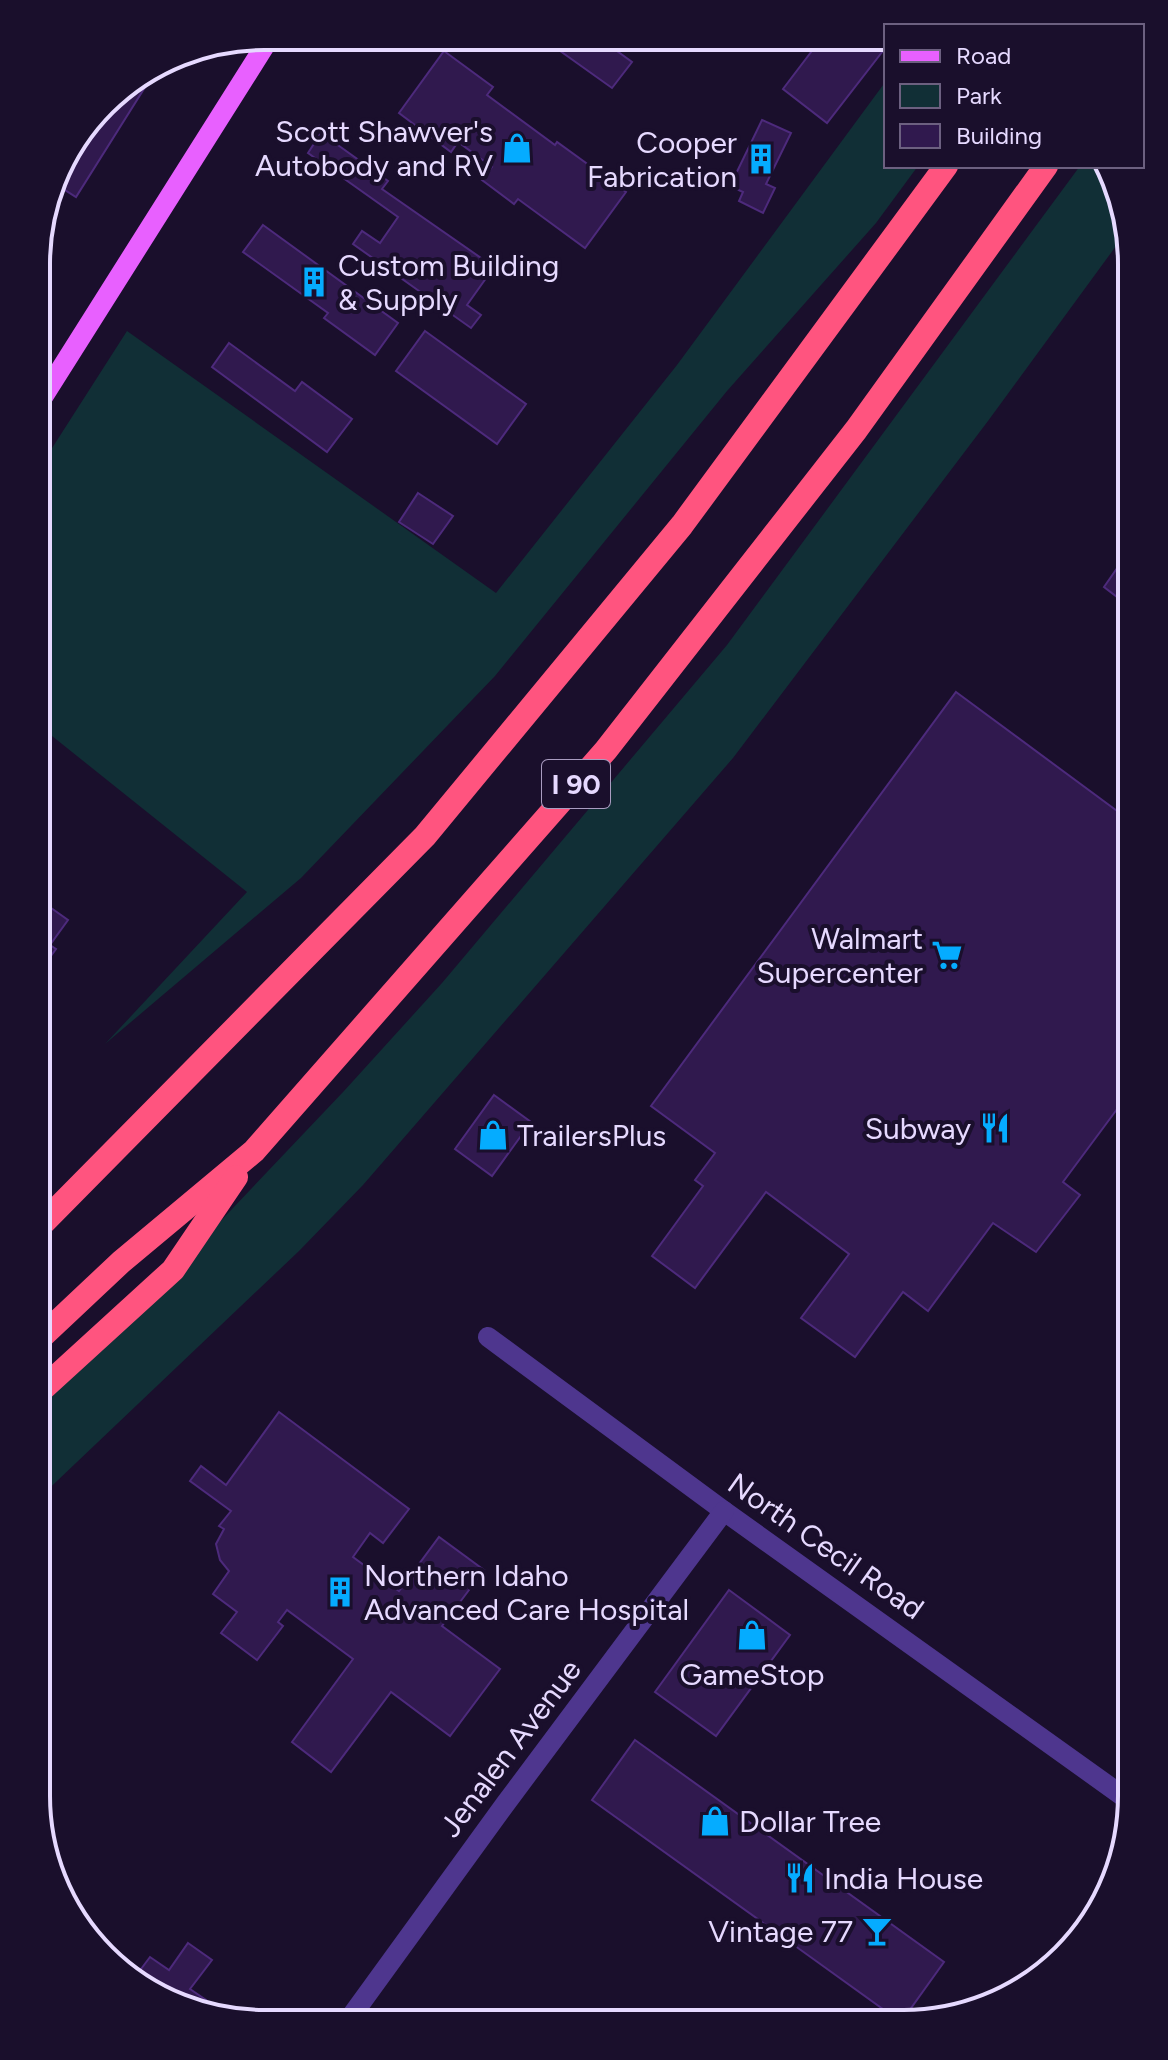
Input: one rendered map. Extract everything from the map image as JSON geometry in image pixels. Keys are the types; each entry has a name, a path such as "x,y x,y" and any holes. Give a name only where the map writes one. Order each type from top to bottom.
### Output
{"highway":[{"name":"I 90","path":"50,1216 425,836 682,525 945,168"},
{"name":"I 90","path":"50,1329 121,1262 254,1151 606,750 856,430 1045,168"},
{"path":"50,1382 173,1270 254,1151"}],"main road":[{"path":"50,386 262,50"}],"street":[{"name":"North Cecil Road","path":"488,1337 724,1511 1118,1793"},
{"name":"Jenalen Avenue","path":"356,2010 724,1511"}],"green space":[{"path":"884,84 884,168 917,168 876,223 727,391 495,676 301,878 105,1044 247,892 50,734 50,451 127,331 496,593 677,365"},
{"path":"1079,168 1095,168 1111,208 1117,245 733,758 363,1185 299,1251 50,1488 50,1396 122,1325 442,983 727,645"}],"building":[{"path":"559,50 616,50 632,62 612,88"},
{"path":"813,50 884,50 827,123 783,89"},
{"name":"Scott Shawver's Autobody and RV","path":"444,51 493,87 487,95 626,192 585,248 518,199 514,204 482,180 492,167 458,142 451,152 399,113"},
{"path":"146,85 76,197 63,189 86,145 123,103"},
{"name":"Cooper Fabrication","path":"762,120 791,133 766,184 775,188 763,213 739,201 743,192 730,186"},
{"path":"321,133 388,181 382,189 494,267 467,305 481,315 471,328 353,244 362,231 380,243 398,217 308,153"},
{"name":"Custom Building & Supply","path":"263,225 398,323 375,355 324,318 328,313 243,252"},
{"path":"425,331 526,404 497,444 396,371"},
{"path":"229,343 295,391 302,382 352,419 327,452 212,367"},
{"path":"418,493 453,516 433,544 399,522"},
{"path":"1118,567 1118,598 1104,587"},
{"name":"Walmart Supercenter","path":"956,692 1118,812 1118,1108 1063,1182 1080,1195 1036,1252 993,1223 928,1311 903,1292 855,1357 801,1318 849,1254 766,1192 695,1288 652,1256 703,1186 695,1180 715,1153 651,1106"},
{"path":"50,907 68,920 50,945"},
{"name":"TrailersPlus","path":"494,1095 531,1122 492,1176 455,1149"},
{"name":"Northern Idaho Advanced Care Hospital","path":"279,1412 409,1509 383,1543 370,1533 353,1557 399,1591 439,1537 484,1570 442,1626 500,1669 450,1736 391,1692 331,1772 292,1742 353,1659 287,1610 278,1622 283,1626 257,1660 221,1633 237,1612 213,1594 229,1571 220,1560 216,1544 224,1529 219,1526 231,1511 190,1481 201,1466 226,1485"},
{"path":"729,1590 790,1635 716,1736 655,1692"},
{"path":"635,1740 944,1962 910,2010 884,2010 592,1800"},
{"path":"188,1943 212,1960 190,1989 205,2002 169,1988 140,1970 150,1957 169,1970"}],"place":[{"name":"Scott Shawver's Autobody and RV","path":"517,148"},
{"name":"Cooper Fabrication","path":"761,159"},
{"name":"Custom Building & Supply","path":"314,282"},
{"name":"Walmart Supercenter","path":"947,955"},
{"name":"Subway","path":"995,1128"},
{"name":"TrailersPlus","path":"493,1135"},
{"name":"Northern Idaho Advanced Care Hospital","path":"340,1592"},
{"name":"GameStop","path":"752,1635"},
{"name":"Dollar Tree","path":"715,1821"},
{"name":"India House","path":"800,1878"},
{"name":"Vintage 77","path":"877,1931"}]}
